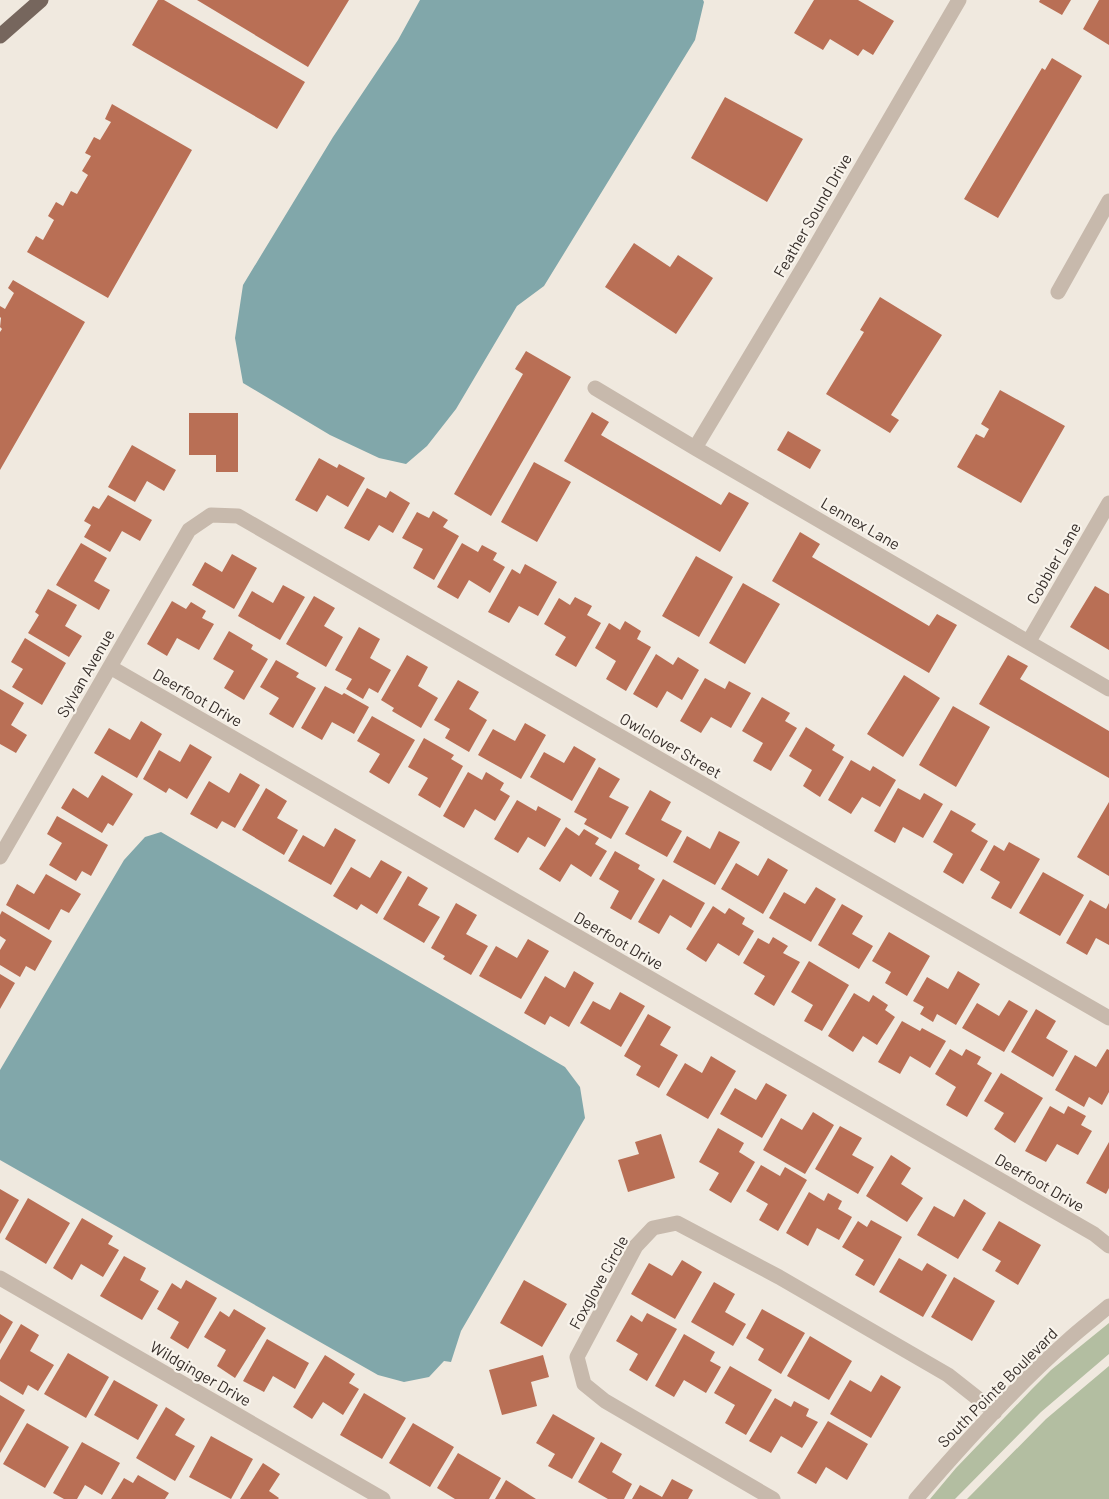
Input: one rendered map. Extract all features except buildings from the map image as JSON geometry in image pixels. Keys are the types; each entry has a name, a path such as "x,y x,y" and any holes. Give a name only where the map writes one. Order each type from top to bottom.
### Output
{"main road":[{"path":"0,36 41,0"}],"street":[{"name":"Feather Sound Drive","path":"695,448 958,0"},
{"path":"1058,292 1109,201"},
{"name":"Lennex Lane","path":"595,388 1109,689"},
{"name":"Cobbler Lane","path":"1029,641 1109,503"},
{"name":"Sylvan Avenue","path":"0,856 189,530 210,515"},
{"name":"Owlclover Street","path":"210,515 238,516 1109,1018"},
{"name":"Deerfoot Drive","path":"110,666 1094,1234 1109,1246"},
{"name":"Foxglove Circle","path":"773,1499 604,1401 584,1384 577,1357 636,1246 653,1228 677,1223 778,1277 948,1375 995,1412"},
{"name":"Wildginger Drive","path":"0,1278 383,1499"},
{"name":"South Pointe Boulevard","path":"916,1499 1024,1381 1109,1306"}],"green space":[{"path":"1109,1323 1109,1354 1041,1412 955,1499 930,1499 956,1468 1051,1370"},
{"path":"1109,1366 1109,1499 967,1499 1046,1419"}],"water":[{"path":"420,0 703,0 704,2 695,40 544,286 517,306 456,409 427,446 406,464 379,458 330,435 243,383 235,338 243,285 333,137 398,40"},
{"path":"161,832 565,1067 580,1087 585,1118 461,1331 451,1362 444,1361 429,1377 404,1382 378,1375 0,1160 0,1070 124,860 145,837"}]}
